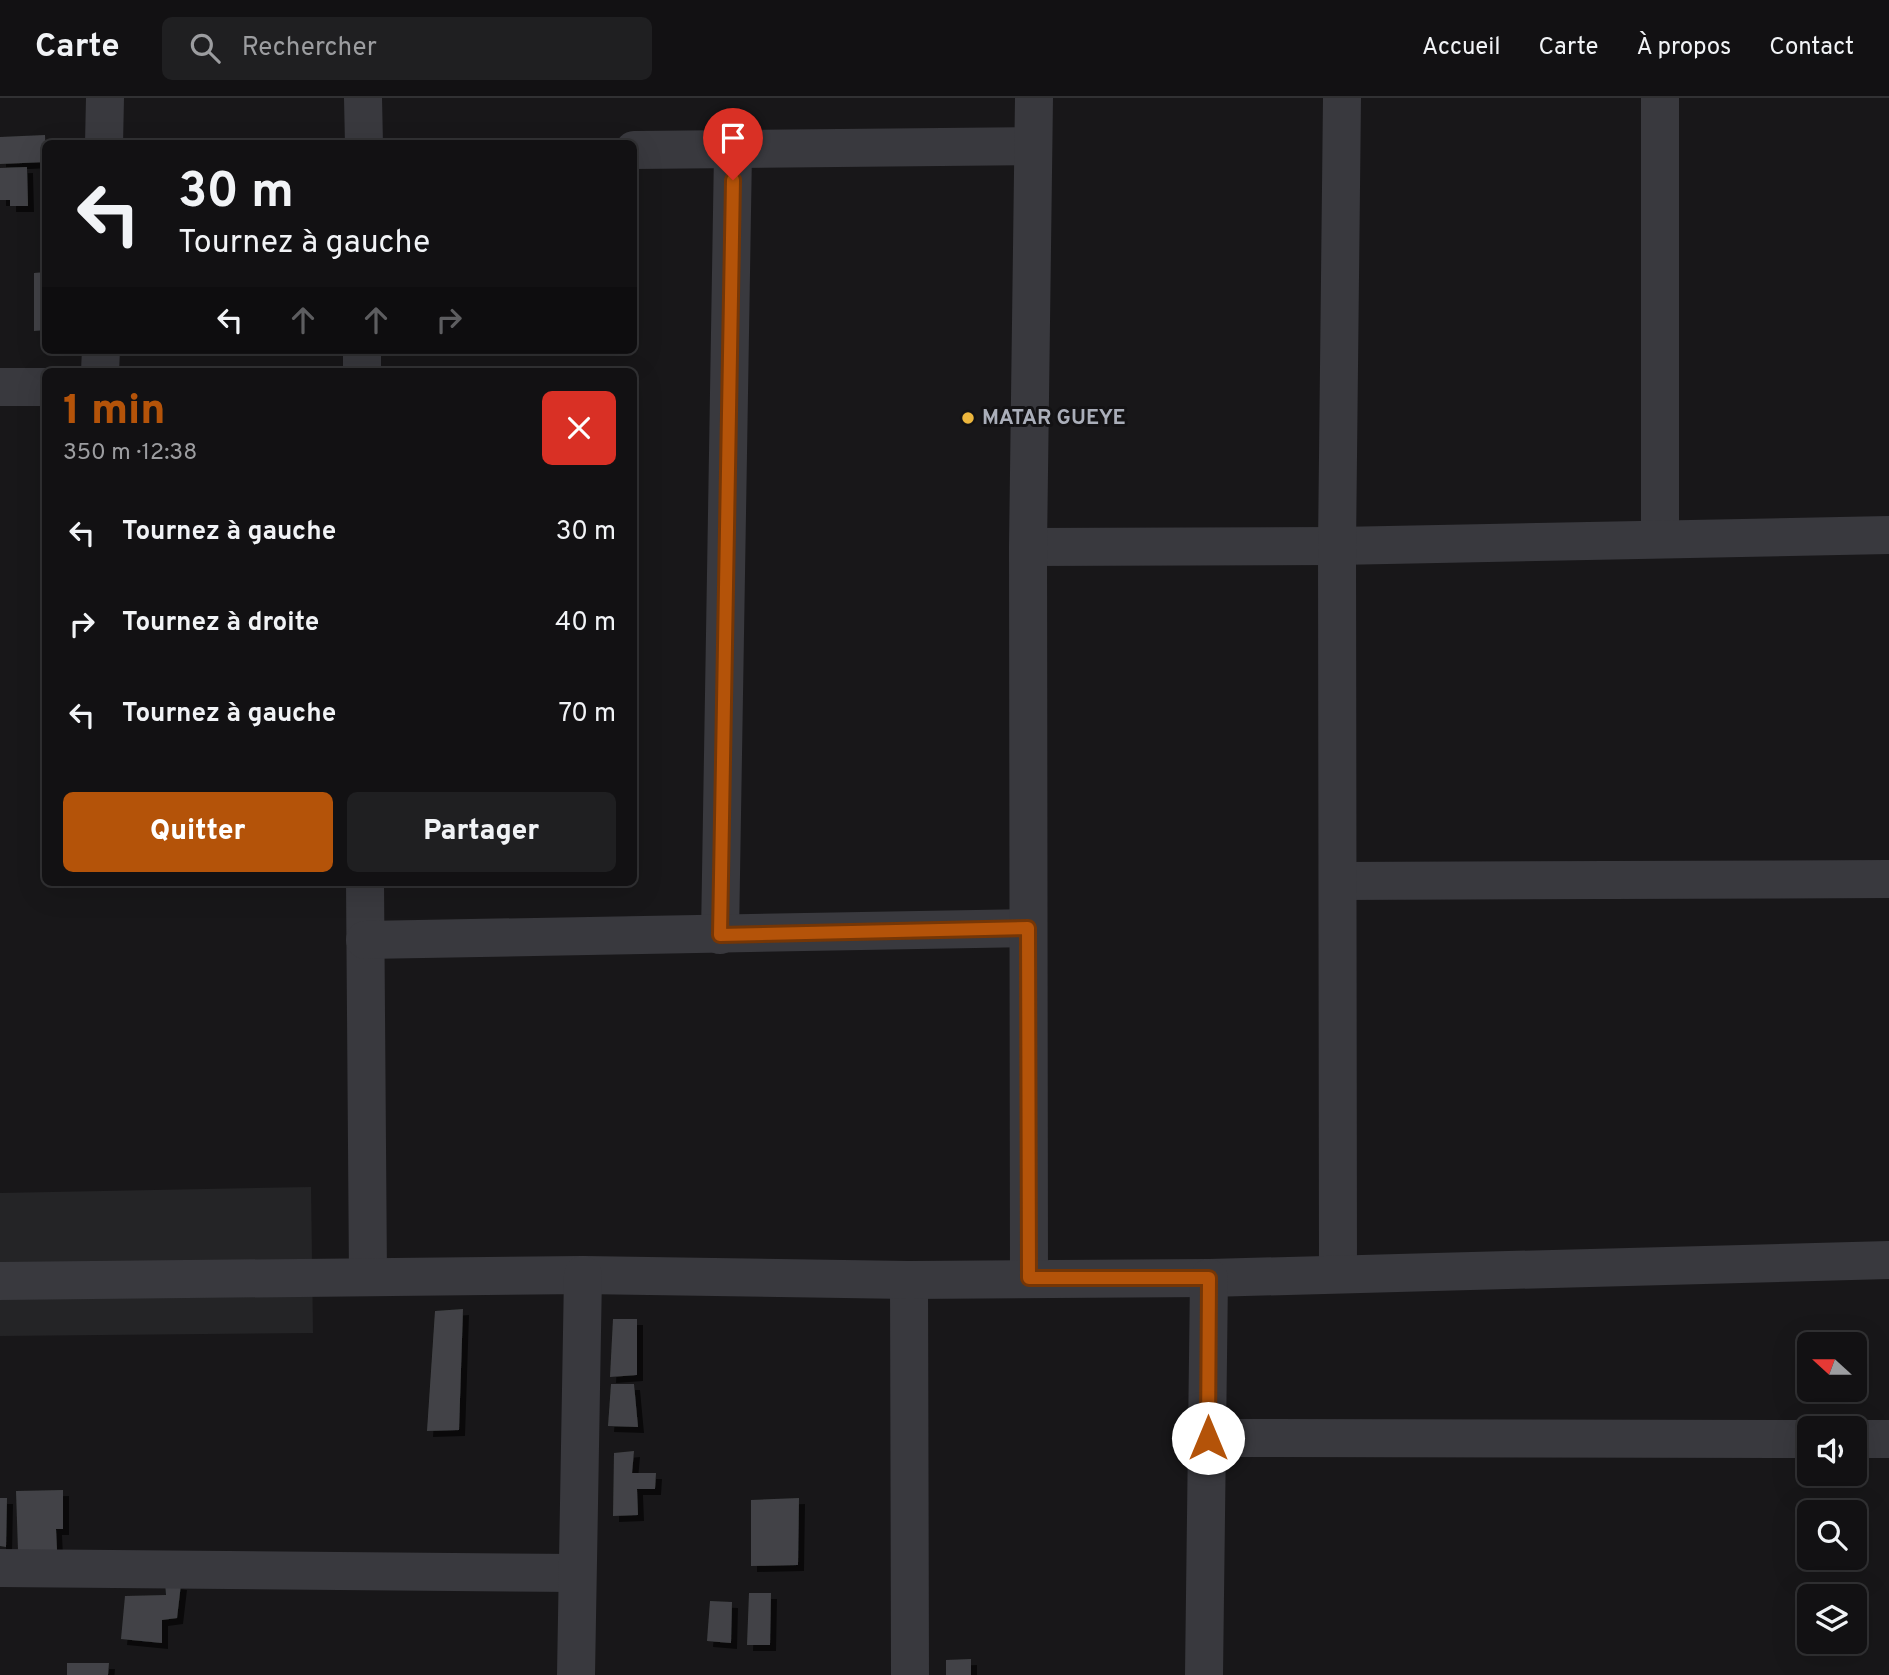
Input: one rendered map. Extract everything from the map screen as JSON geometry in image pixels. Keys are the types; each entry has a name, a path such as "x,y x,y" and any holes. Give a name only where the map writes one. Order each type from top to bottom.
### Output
{"street":[{"path":"104,140 105,98"},
{"path":"363,98 365,140"},
{"path":"1029,1278 1028,547 1034,98"},
{"path":"1338,1273 1337,545 1342,98"},
{"path":"1660,98 1660,537"},
{"path":"637,150 733,152 1033,146"},
{"path":"720,935 733,152"},
{"path":"0,387 42,387"},
{"path":"1028,547 1337,545 1660,537 1889,535"},
{"path":"1338,881 1889,879"},
{"path":"365,886 368,1277"},
{"path":"365,940 1028,928"},
{"path":"0,1281 583,1275 908,1280 1209,1278 1889,1260"},
{"path":"576,1675 583,1275"},
{"path":"1204,1675 1209,1278"},
{"path":"908,1280 910,1675"},
{"path":"1208,1438 1797,1439"},
{"path":"1867,1439 1889,1439"},
{"path":"0,1568 576,1573"}],"shaded area":[{"path":"311,1187 313,1333 0,1336 0,1193"}],"building":[{"path":"45,135 45,140 42,140 42,162 0,164 0,137"},
{"path":"27,167 28,206 10,206 10,200 0,200 0,168"},
{"path":"42,272 42,330 34,331 34,273"},
{"path":"463,1309 459,1430 427,1431 435,1311"},
{"path":"613,1319 637,1319 637,1375 610,1377"},
{"path":"611,1384 634,1384 638,1427 608,1426"},
{"path":"634,1451 632,1473 656,1473 655,1489 637,1489 638,1515 613,1516 614,1453"},
{"path":"63,1490 63,1529 56,1529 57,1550 18,1550 16,1491"},
{"path":"0,1498 7,1498 6,1547 0,1546"},
{"path":"799,1498 798,1565 751,1566 751,1500"},
{"path":"165,1582 181,1584 177,1618 162,1620 162,1643 121,1639 125,1596 166,1595"},
{"path":"749,1593 771,1593 770,1645 747,1645"},
{"path":"710,1601 732,1602 731,1643 707,1641"},
{"path":"971,1659 971,1675 946,1675 946,1660"},
{"path":"67,1663 109,1663 108,1675 67,1675"}],"place":[{"name":"MATAR GUEYE","path":"968,418"}],"route":[{"path":"733,180 720,935 1028,928 1029,1278 1209,1278 1208,1438"}]}
